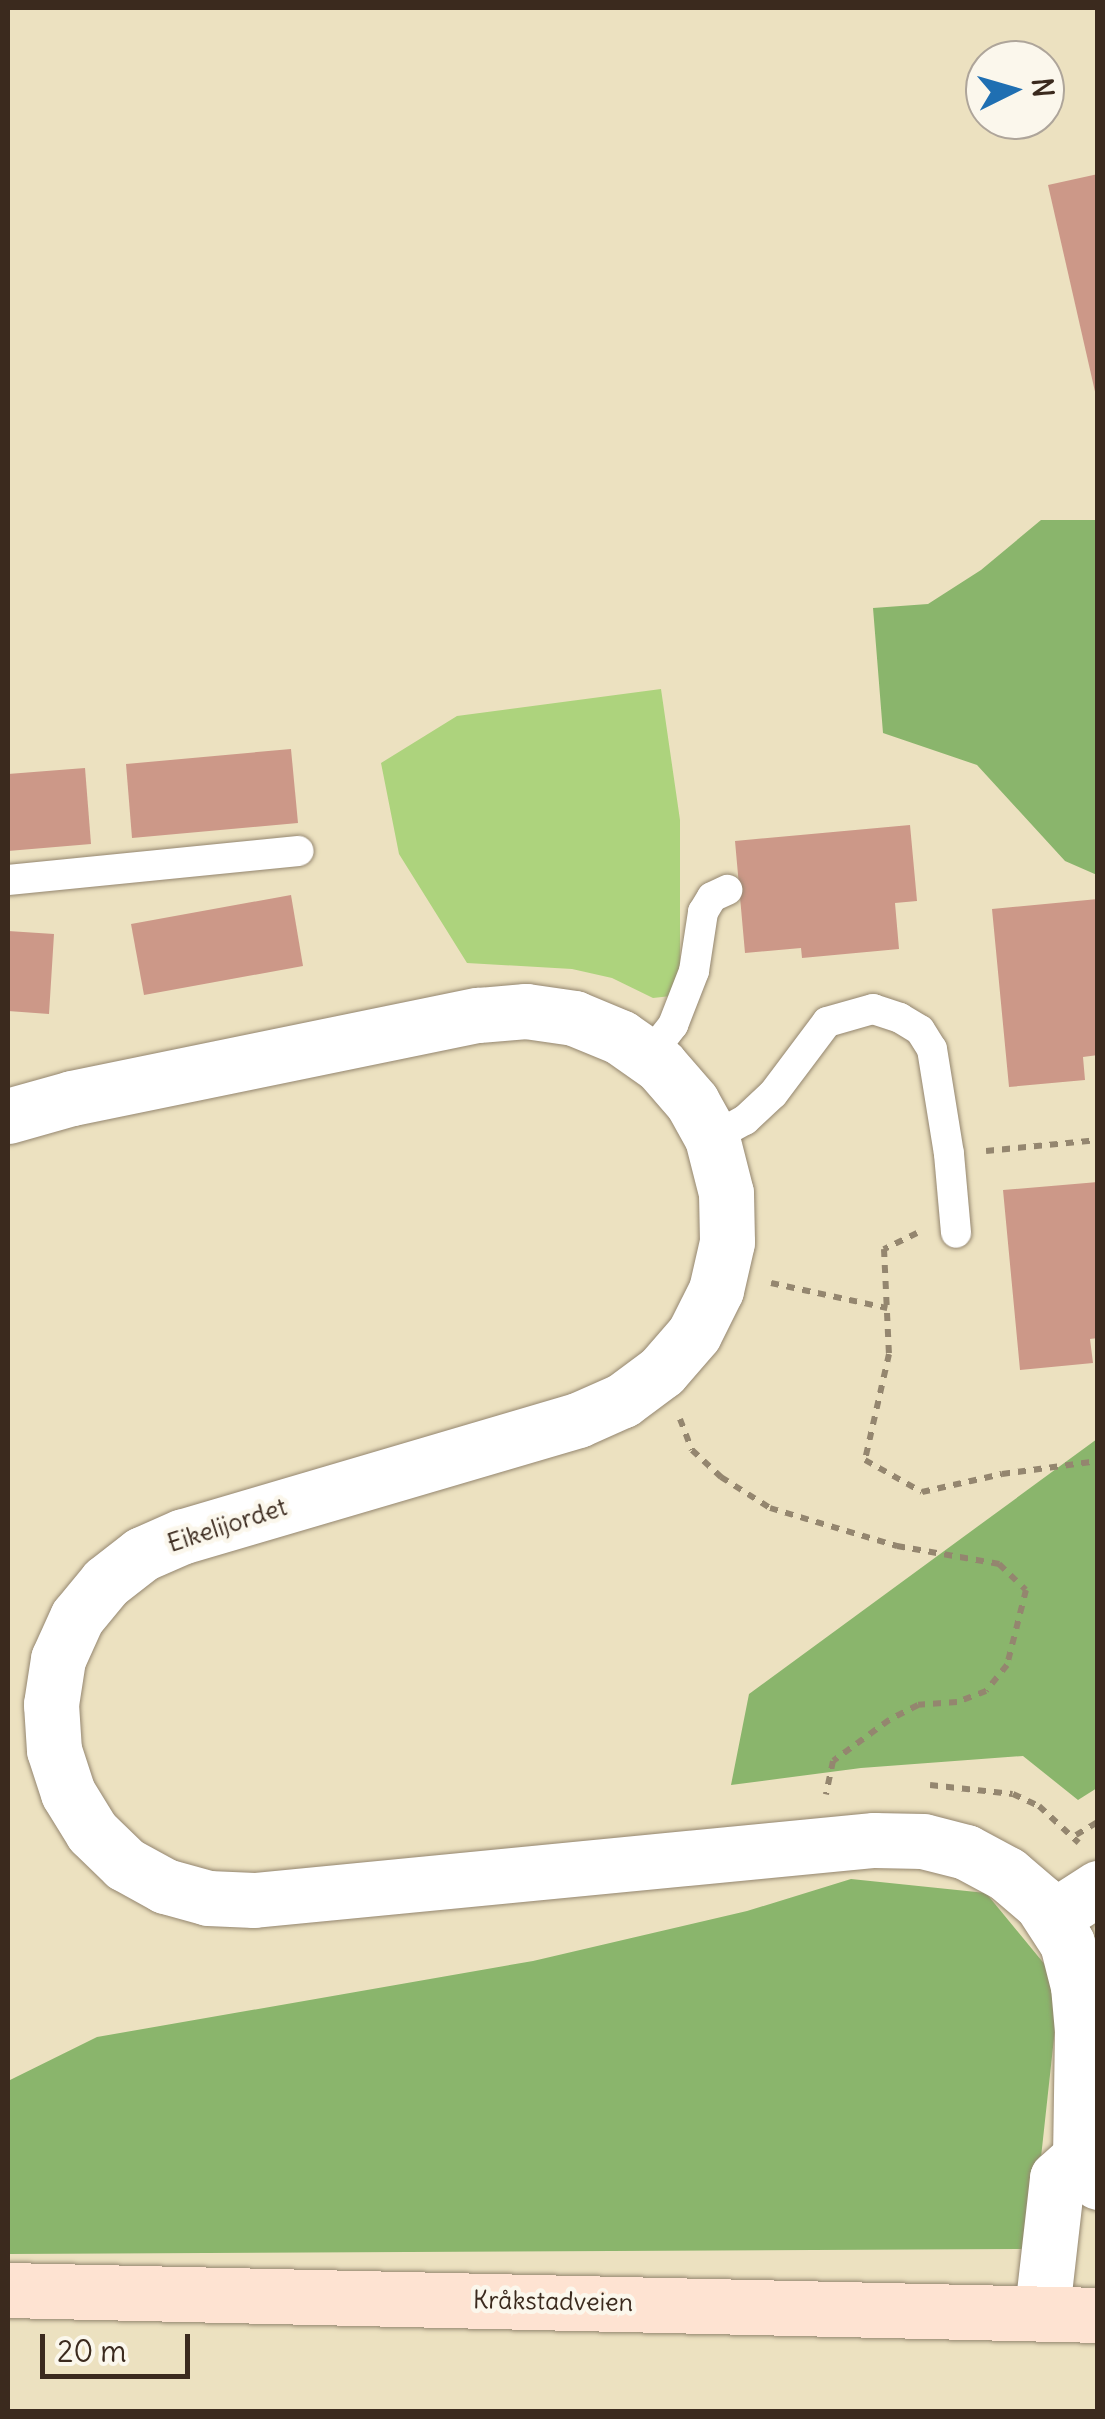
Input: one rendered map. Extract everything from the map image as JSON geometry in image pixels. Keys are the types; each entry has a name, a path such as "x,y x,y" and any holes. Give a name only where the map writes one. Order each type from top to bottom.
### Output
{"main road":[{"name":"Kråkstadveien","path":"8,2290 1098,2314"}],"street":[{"name":"Eikelijordet","path":"8,1116 72,1098 478,1015 526,1011 574,1018 620,1037 648,1056 692,1102 712,1138 726,1193 726,1242 716,1290 694,1334 662,1372 623,1400 578,1420 183,1536 142,1554 106,1582 77,1618 58,1660 51,1704 54,1750 68,1793 92,1832 124,1864 165,1886 208,1898 254,1900 874,1840 923,1840 966,1852 1075,1903 1067,1943 1078,1986 1092,2165 1056,2178 1042,2310"}],"lane":[{"path":"8,880 299,850"},
{"path":"648,1056 672,1025 694,971 702,912 712,897 726,890"},
{"path":"712,1138 745,1120 773,1094 827,1022 874,1009 920,1030 932,1050 950,1154 955,1224"}],"path":[{"path":"950,1154 1098,1140"},
{"path":"955,1224 884,1249 890,1354 866,1460 922,1492 1002,1474 1098,1461"},
{"path":"760,1280 887,1308"},
{"path":"677,1413 692,1450 721,1477 770,1508 811,1524 897,1546 999,1564 1026,1590 1008,1665 986,1691 958,1702 918,1705 889,1720 833,1761 829,1775"},
{"path":"1076,1835 1098,1822"}],"green space":[{"path":"1041,520 1097,520 1097,875 1065,861 977,765 883,733 873,608 928,604 981,570"},
{"path":"661,689 680,820 680,995 653,998 612,978 572,969 467,963 399,854 381,763 457,716"},
{"path":"1097,1439 1097,1788 1078,1800 1023,1756 861,1768 731,1785 749,1694"},
{"path":"851,1879 986,1893 1060,1983 1031,2249 8,2254 8,2081 97,2037 533,1961 747,1911"}],"building":[{"path":"1098,174 1098,396 1096,396 1048,185"},
{"path":"291,749 298,823 132,838 126,764"},
{"path":"85,768 91,844 8,851 8,774"},
{"path":"910,825 917,901 895,903 899,949 802,958 801,948 745,953 735,841"},
{"path":"291,895 303,966 144,995 131,924"},
{"path":"1098,899 1098,1055 1083,1057 1085,1080 1009,1087 992,909"},
{"path":"8,931 54,934 49,1014 8,1011"},
{"path":"1098,1182 1098,1338 1090,1339 1093,1363 1020,1370 1003,1190"}]}
